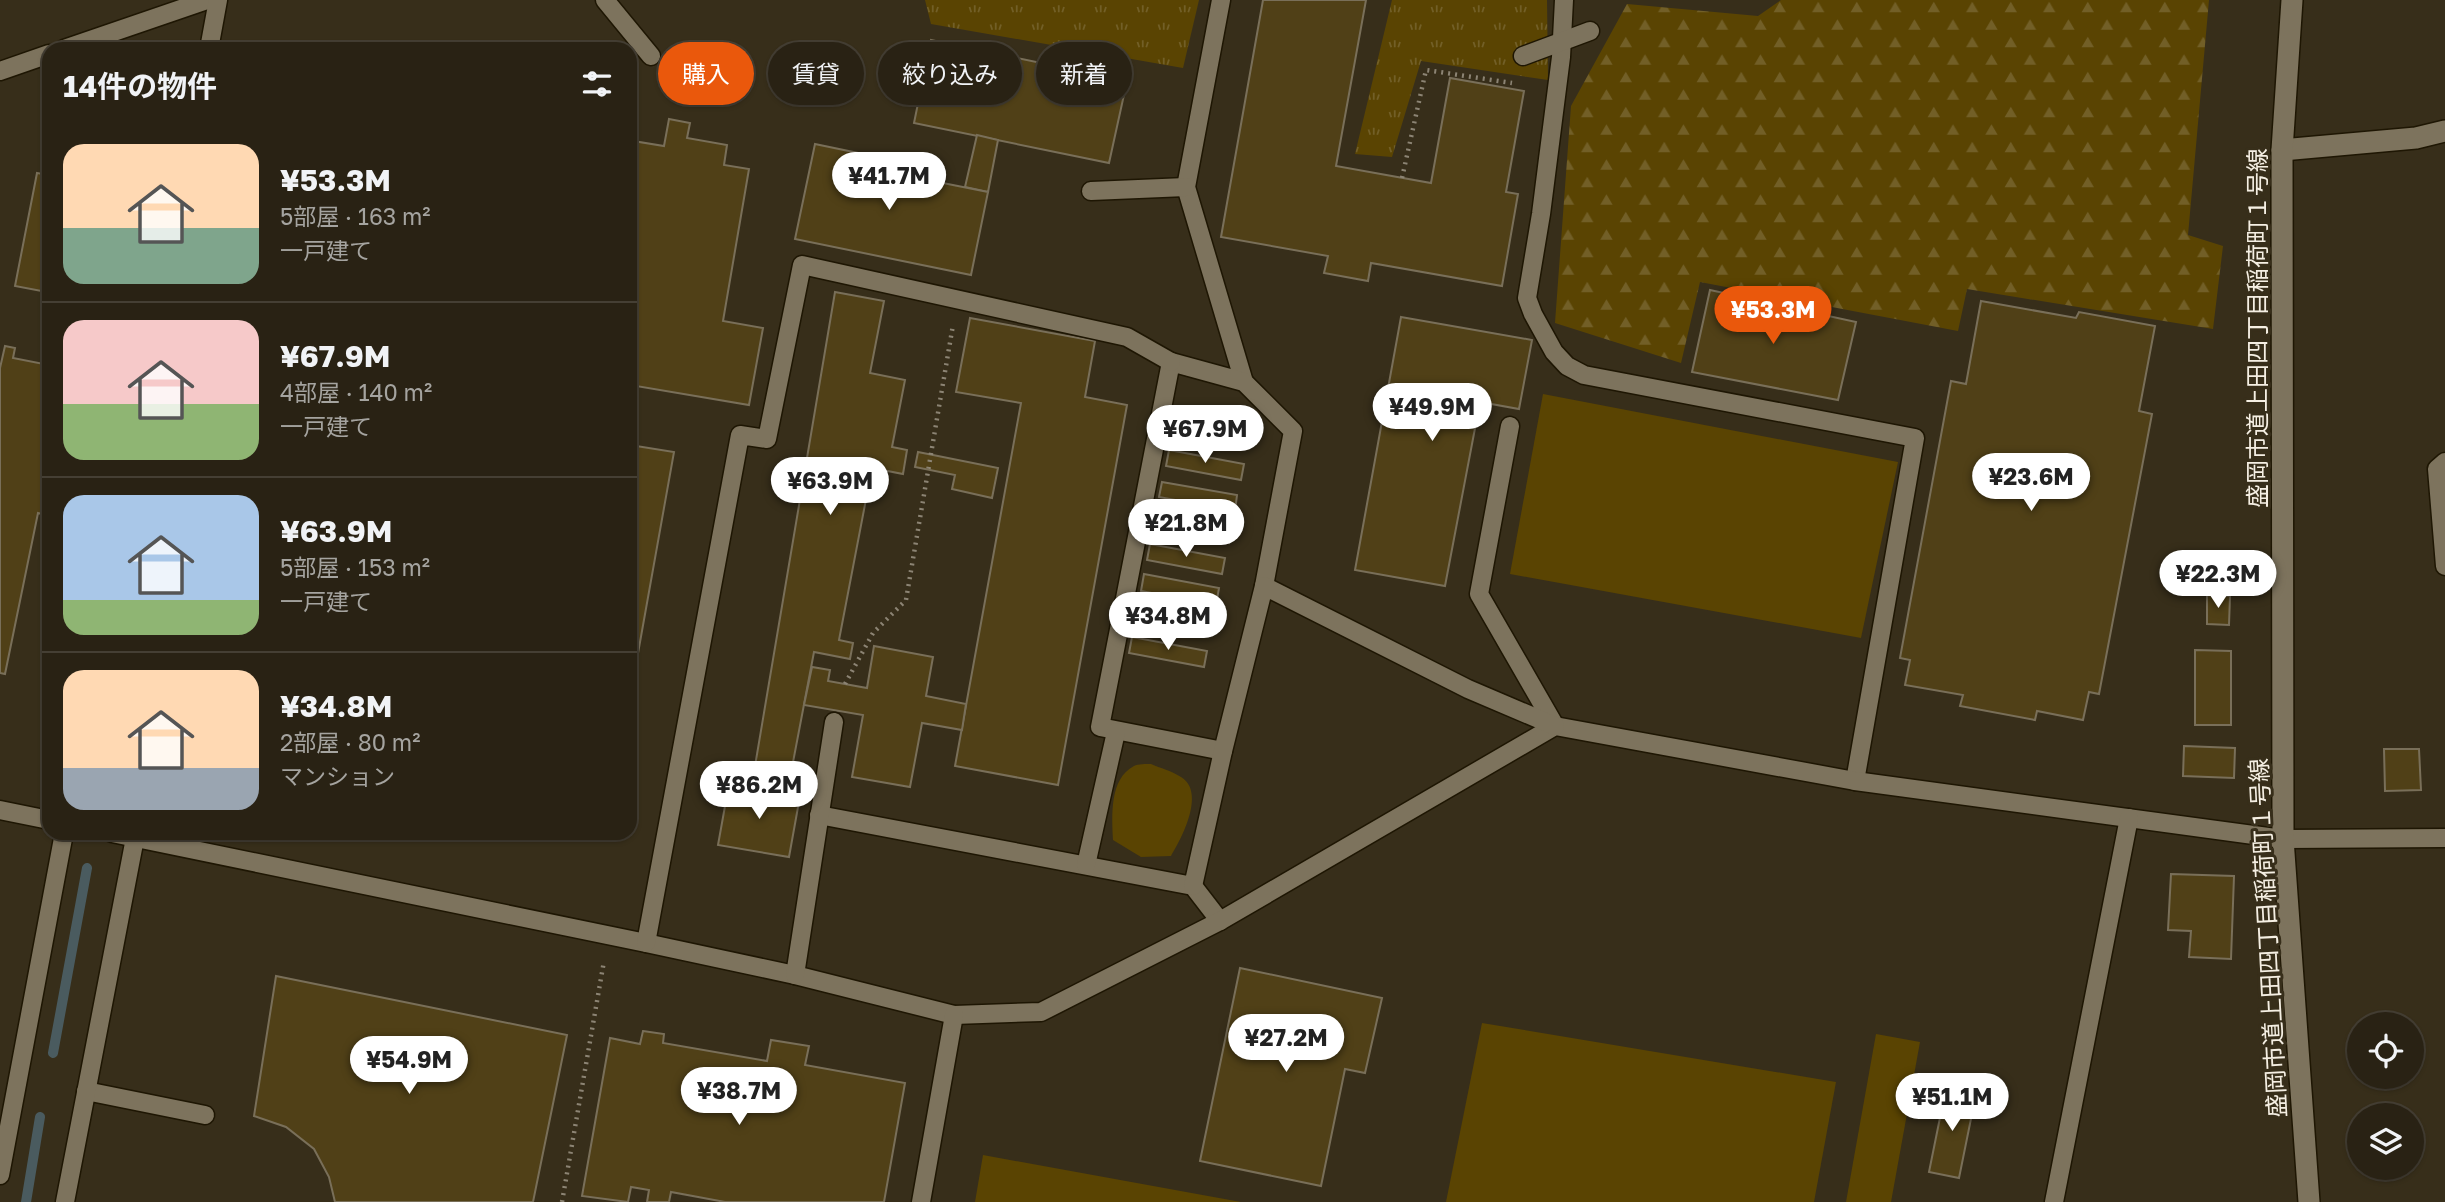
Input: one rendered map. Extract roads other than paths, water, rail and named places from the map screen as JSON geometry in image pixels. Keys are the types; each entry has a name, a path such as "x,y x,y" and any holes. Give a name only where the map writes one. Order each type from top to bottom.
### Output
{"street":[{"name":"盛岡市道上田四丁目稲荷町１号線","path":"2291,0 2281,150 2283,839 2309,1202"},
{"path":"2281,150 2416,138 2445,131"}],"lane":[{"path":"84,42 207,0"},
{"path":"210,42 218,0"},
{"path":"605,0 651,56"},
{"path":"1193,886 1264,586 1293,431 1244,382 1186,187 1221,0"},
{"path":"1564,0 1557,89 1527,298 1542,333 1554,352 1567,366 1584,374 1915,439 1855,781"},
{"path":"1522,56 1590,31"},
{"path":"0,71 42,56"},
{"path":"1091,191 1186,187"},
{"path":"646,943 740,435 767,439 802,265 1127,337 1171,362 1244,382"},
{"path":"1171,362 1100,727 1223,751"},
{"path":"1510,426 1479,594 1555,726"},
{"path":"2445,462 2437,469 2445,565"},
{"path":"1264,586 1468,690 1555,726 1855,781 2283,839 2445,838"},
{"path":"795,975 834,722"},
{"path":"145,840 795,975 954,1015 1041,1012 1220,921 1555,726"},
{"path":"1086,865 1116,732"},
{"path":"0,810 42,819"},
{"path":"818,815 1193,886 1220,921"},
{"path":"2054,1202 2129,818"},
{"path":"0,1175 63,840"},
{"path":"65,1202 135,840"},
{"path":"921,1202 954,1015"},
{"path":"86,1091 205,1115"}],"waterway":[{"path":"53,1053 87,868"},
{"path":"26,1202 40,1117"}]}
